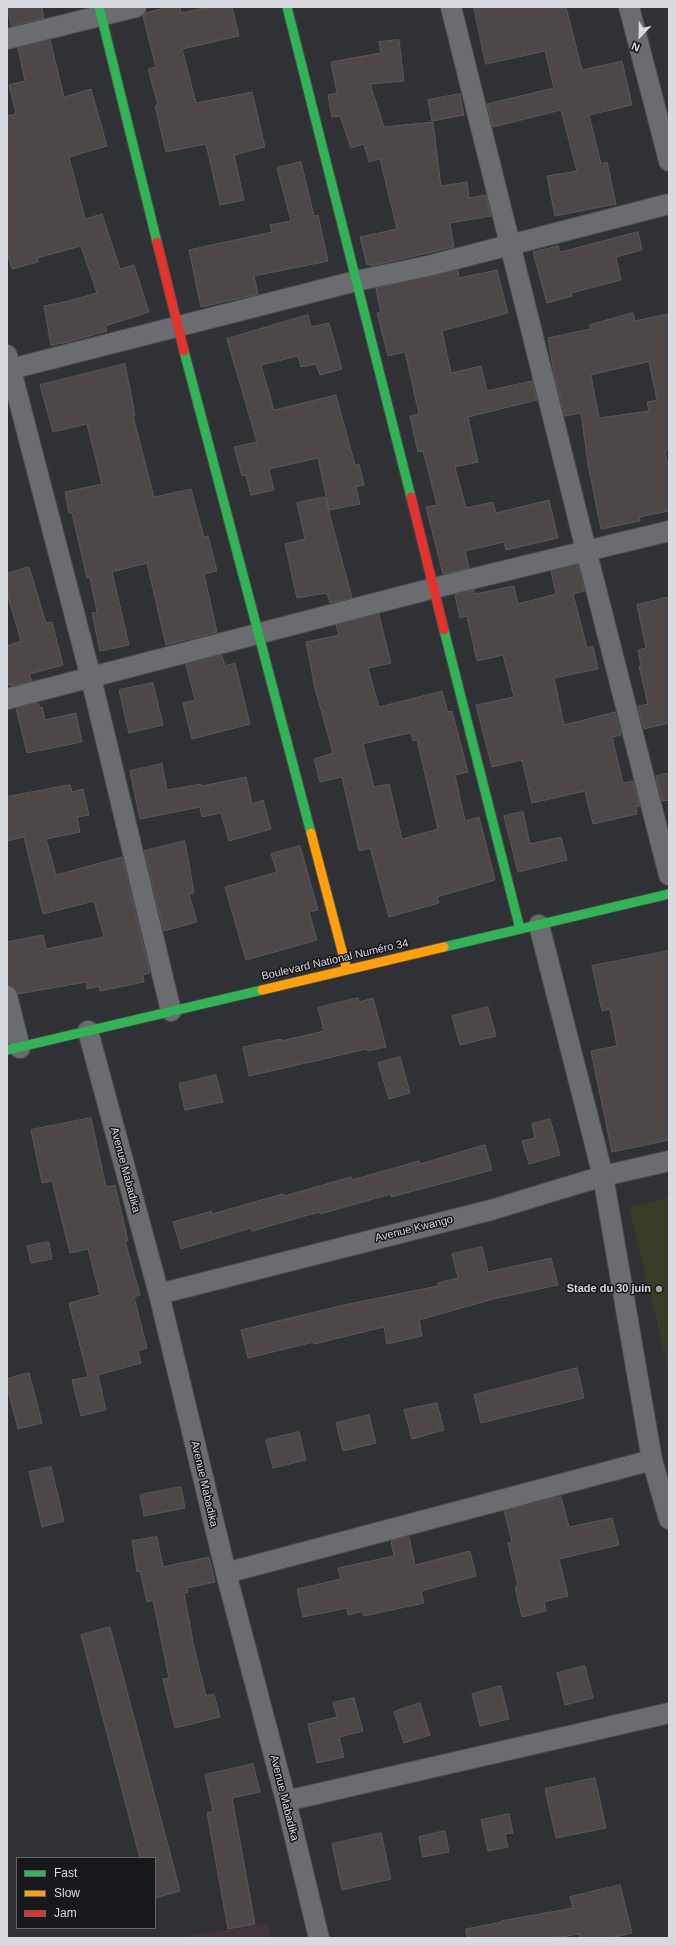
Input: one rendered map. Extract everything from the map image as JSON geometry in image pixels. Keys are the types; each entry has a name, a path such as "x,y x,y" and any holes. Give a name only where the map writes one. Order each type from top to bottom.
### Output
{"street":[{"path":"7,39 100,11 136,7"},
{"path":"287,7 434,588 530,927 604,1176 652,1460 669,1519"},
{"path":"451,7 509,245 669,875"},
{"path":"629,7 669,161"},
{"path":"100,11 178,327 347,970"},
{"path":"171,1011 91,678 8,365 178,327 356,281 428,266 669,204"},
{"path":"7,699 259,635 434,588 669,531"},
{"name":"Boulevard National Numéro 34","path":"13,1049 669,894"},
{"path":"7,996 13,1049"},
{"name":"Avenue Mabadika","path":"88,1031 158,1294 226,1573 286,1801 319,1938"},
{"name":"Avenue Kwango","path":"158,1294 491,1210 604,1176 669,1161"},
{"path":"226,1573 652,1460"},
{"path":"286,1801 669,1713"}],"shaded area":[{"path":"267,1923 270,1938 176,1938"}],"green space":[{"name":"Stade du 30 juin","path":"669,1198 669,1372 629,1207"}],"building":[{"path":"7,7 42,7 44,18 12,26"},
{"path":"169,7 180,7 181,13 210,7 232,7 239,36 182,49 196,103 252,92 265,147 234,155 244,200 220,205 206,144 166,152 155,106 158,105 148,69 156,67 143,16 146,13"},
{"path":"474,7 566,7 582,70 622,61 632,105 589,115 601,164 607,162 616,204 555,216 547,176 577,171 561,110 493,127 487,104 554,88 545,51 486,64"},
{"path":"50,40 64,97 91,89 107,146 69,157 85,219 102,214 120,269 134,265 149,312 105,326 107,331 68,342 51,345 44,306 97,293 81,246 37,258 38,262 12,269 7,252 7,116 16,114 9,85 25,81 18,48"},
{"path":"399,40 404,81 370,84 384,127 433,122 441,186 467,182 469,198 486,195 491,216 450,223 454,247 371,266 370,264 367,265 360,237 397,229 380,159 369,162 364,144 351,148 340,116 332,117 328,95 337,93 331,62 381,53 379,42"},
{"path":"460,94 464,115 432,121 428,100"},
{"path":"301,162 314,216 318,215 328,261 254,276 258,294 201,307 189,250 272,232 270,225 291,221 277,168"},
{"path":"638,232 642,250 616,257 621,280 571,293 572,296 547,303 533,252 558,246 560,252"},
{"path":"458,270 459,278 497,270 508,313 442,331 451,373 481,366 487,391 532,381 537,400 468,417 478,462 455,467 466,508 493,502 496,513 549,500 558,538 506,550 504,542 465,551 469,568 443,574 426,507 437,505 423,451 418,452 410,416 419,414 405,352 388,356 377,313 381,313 376,289"},
{"path":"633,313 635,321 667,314 669,324 669,450 665,451 669,471 669,511 639,517 640,521 601,529 588,464 581,413 565,416 554,375 548,338 591,329 590,325","holes":["649,362 657,400 647,402 649,411 599,418 591,375"]},
{"path":"308,315 311,327 329,323 342,369 320,375 316,364 301,367 298,356 261,365 274,410 336,395 355,465 359,464 364,485 356,487 360,504 329,510 318,458 269,469 274,490 251,495 246,475 242,476 234,447 257,442 227,339"},
{"path":"125,364 135,415 133,416 154,497 191,489 204,537 208,536 217,571 204,574 217,632 166,645 147,563 112,572 129,645 100,651 92,613 97,612 90,577 87,578 72,513 69,513 65,492 102,484 87,424 53,432 40,385"},
{"path":"325,497 352,598 330,603 327,593 297,598 285,544 305,539 297,503"},
{"path":"578,565 585,591 573,594 587,648 593,646 598,669 554,678 564,725 615,712 621,735 612,737 623,783 633,781 640,806 636,807 637,814 593,824 585,791 532,803 522,760 492,767 476,705 514,697 503,655 477,661 467,616 460,618 455,595 474,590 475,594 514,586 518,604 556,594 551,571"},
{"path":"29,567 46,623 52,622 63,665 29,674 32,681 11,686 11,684 7,685 7,646 21,641 7,593 7,574"},
{"path":"669,597 669,723 644,729 638,706 648,704 639,666 641,666 638,650 646,648 637,605"},
{"path":"379,615 391,663 368,668 379,707 442,691 448,712 452,711 468,772 455,775 465,821 479,817 495,880 437,897 439,903 389,917 370,848 359,851 342,777 320,782 314,759 333,753 315,688 306,642 339,635 336,625","holes":["411,733 413,741 417,740 438,829 402,839 389,784 374,787 363,744"]},
{"path":"222,655 225,666 235,663 250,724 192,739 183,703 195,700 186,664"},
{"path":"153,683 163,725 129,733 119,690"},
{"path":"38,703 40,708 42,707 45,720 76,713 82,742 27,753 16,708"},
{"path":"162,764 167,790 201,784 202,786 246,777 252,804 263,800 271,829 229,841 221,813 202,817 200,807 140,819 130,771"},
{"path":"669,773 669,800 662,801 656,776"},
{"path":"70,785 72,792 83,789 89,815 77,817 80,832 46,839 56,875 122,857 150,973 143,975 144,982 100,991 99,986 87,989 86,982 18,994 15,988 7,985 7,942 43,935 46,949 104,937 94,901 43,914 24,837 7,841 7,797"},
{"path":"523,812 530,844 561,837 567,860 518,872 504,816"},
{"path":"185,841 194,893 189,894 197,922 164,931 144,851"},
{"path":"300,846 318,910 309,912 317,940 246,960 225,887 277,872 271,854"},
{"path":"669,951 669,1140 612,1152 591,1051 617,1046 610,1009 602,1011 592,966"},
{"path":"358,998 359,1002 373,998 386,1047 368,1051 367,1049 249,1076 243,1047 281,1039 281,1041 324,1031 318,1008"},
{"path":"488,1007 496,1036 460,1045 452,1016"},
{"path":"400,1057 410,1093 389,1099 378,1063"},
{"path":"216,1075 223,1102 185,1110 179,1084"},
{"path":"91,1118 106,1187 115,1185 128,1241 125,1241 140,1295 134,1297 147,1348 138,1351 141,1363 98,1375 106,1410 81,1416 72,1380 88,1377 69,1303 100,1295 88,1249 70,1253 52,1181 42,1183 31,1130"},
{"path":"550,1119 560,1155 529,1164 522,1141 535,1138 532,1124"},
{"path":"485,1145 492,1170 391,1197 391,1194 320,1214 319,1212 252,1231 251,1228 181,1249 173,1222 212,1211 212,1214 283,1194 284,1196 351,1177 352,1180 419,1161 419,1164"},
{"path":"49,1242 52,1259 31,1263 27,1246"},
{"path":"482,1247 488,1272 551,1258 558,1285 493,1299 419,1320 422,1336 387,1344 384,1327 248,1358 241,1330 344,1305 438,1286 438,1283 458,1278 452,1254"},
{"path":"577,1368 584,1398 481,1423 474,1395"},
{"path":"29,1373 42,1423 18,1429 7,1386 7,1379"},
{"path":"437,1403 444,1430 412,1439 404,1410"},
{"path":"369,1415 376,1443 343,1451 336,1423"},
{"path":"299,1432 306,1460 273,1468 266,1440"},
{"path":"51,1467 64,1521 42,1527 29,1472"},
{"path":"181,1487 185,1508 144,1516 140,1495"},
{"path":"561,1497 569,1527 612,1518 619,1545 559,1559 568,1596 544,1602 546,1611 522,1617 515,1587 518,1586 508,1543 512,1542 504,1511"},
{"path":"157,1537 163,1567 209,1557 215,1582 187,1588 188,1592 184,1593 194,1647 206,1696 214,1694 220,1717 175,1728 163,1679 169,1678 153,1600 147,1602 140,1571 137,1572 132,1541"},
{"path":"409,1537 415,1565 470,1551 476,1576 421,1591 424,1603 364,1616 362,1611 348,1615 347,1608 303,1617 297,1589 341,1579 338,1568 394,1556 391,1541"},
{"path":"110,1627 180,1891 156,1898 156,1857 140,1857 81,1635"},
{"path":"585,1666 593,1698 565,1705 557,1673"},
{"path":"501,1686 509,1719 480,1726 472,1694"},
{"path":"354,1698 363,1731 339,1737 344,1757 317,1763 308,1724 337,1717 333,1703"},
{"path":"420,1703 430,1735 404,1743 394,1712"},
{"path":"253,1764 260,1792 232,1798 255,1924 228,1929 207,1813 213,1811 205,1775"},
{"path":"595,1778 606,1828 556,1838 545,1789"},
{"path":"509,1814 513,1833 505,1834 508,1847 488,1851 481,1820"},
{"path":"445,1831 449,1852 423,1857 419,1837"},
{"path":"381,1833 391,1879 342,1890 332,1844"},
{"path":"620,1885 632,1933 611,1938 579,1938 579,1934 555,1938 467,1938 466,1929 573,1908 570,1897"}],"traffic: fast":[{"path":"99,7 157,242"},
{"path":"287,7 411,497"},
{"path":"184,351 311,833"},
{"path":"444,630 520,929"},
{"path":"444,947 669,894"},
{"path":"7,1050 262,990"}],"traffic: slow":[{"path":"311,833 347,970"},
{"path":"262,990 444,947"}],"traffic: jam":[{"path":"157,242 184,351"},
{"path":"411,497 444,630"}],"place":[{"name":"Stade du 30 juin","path":"659,1289"}]}
